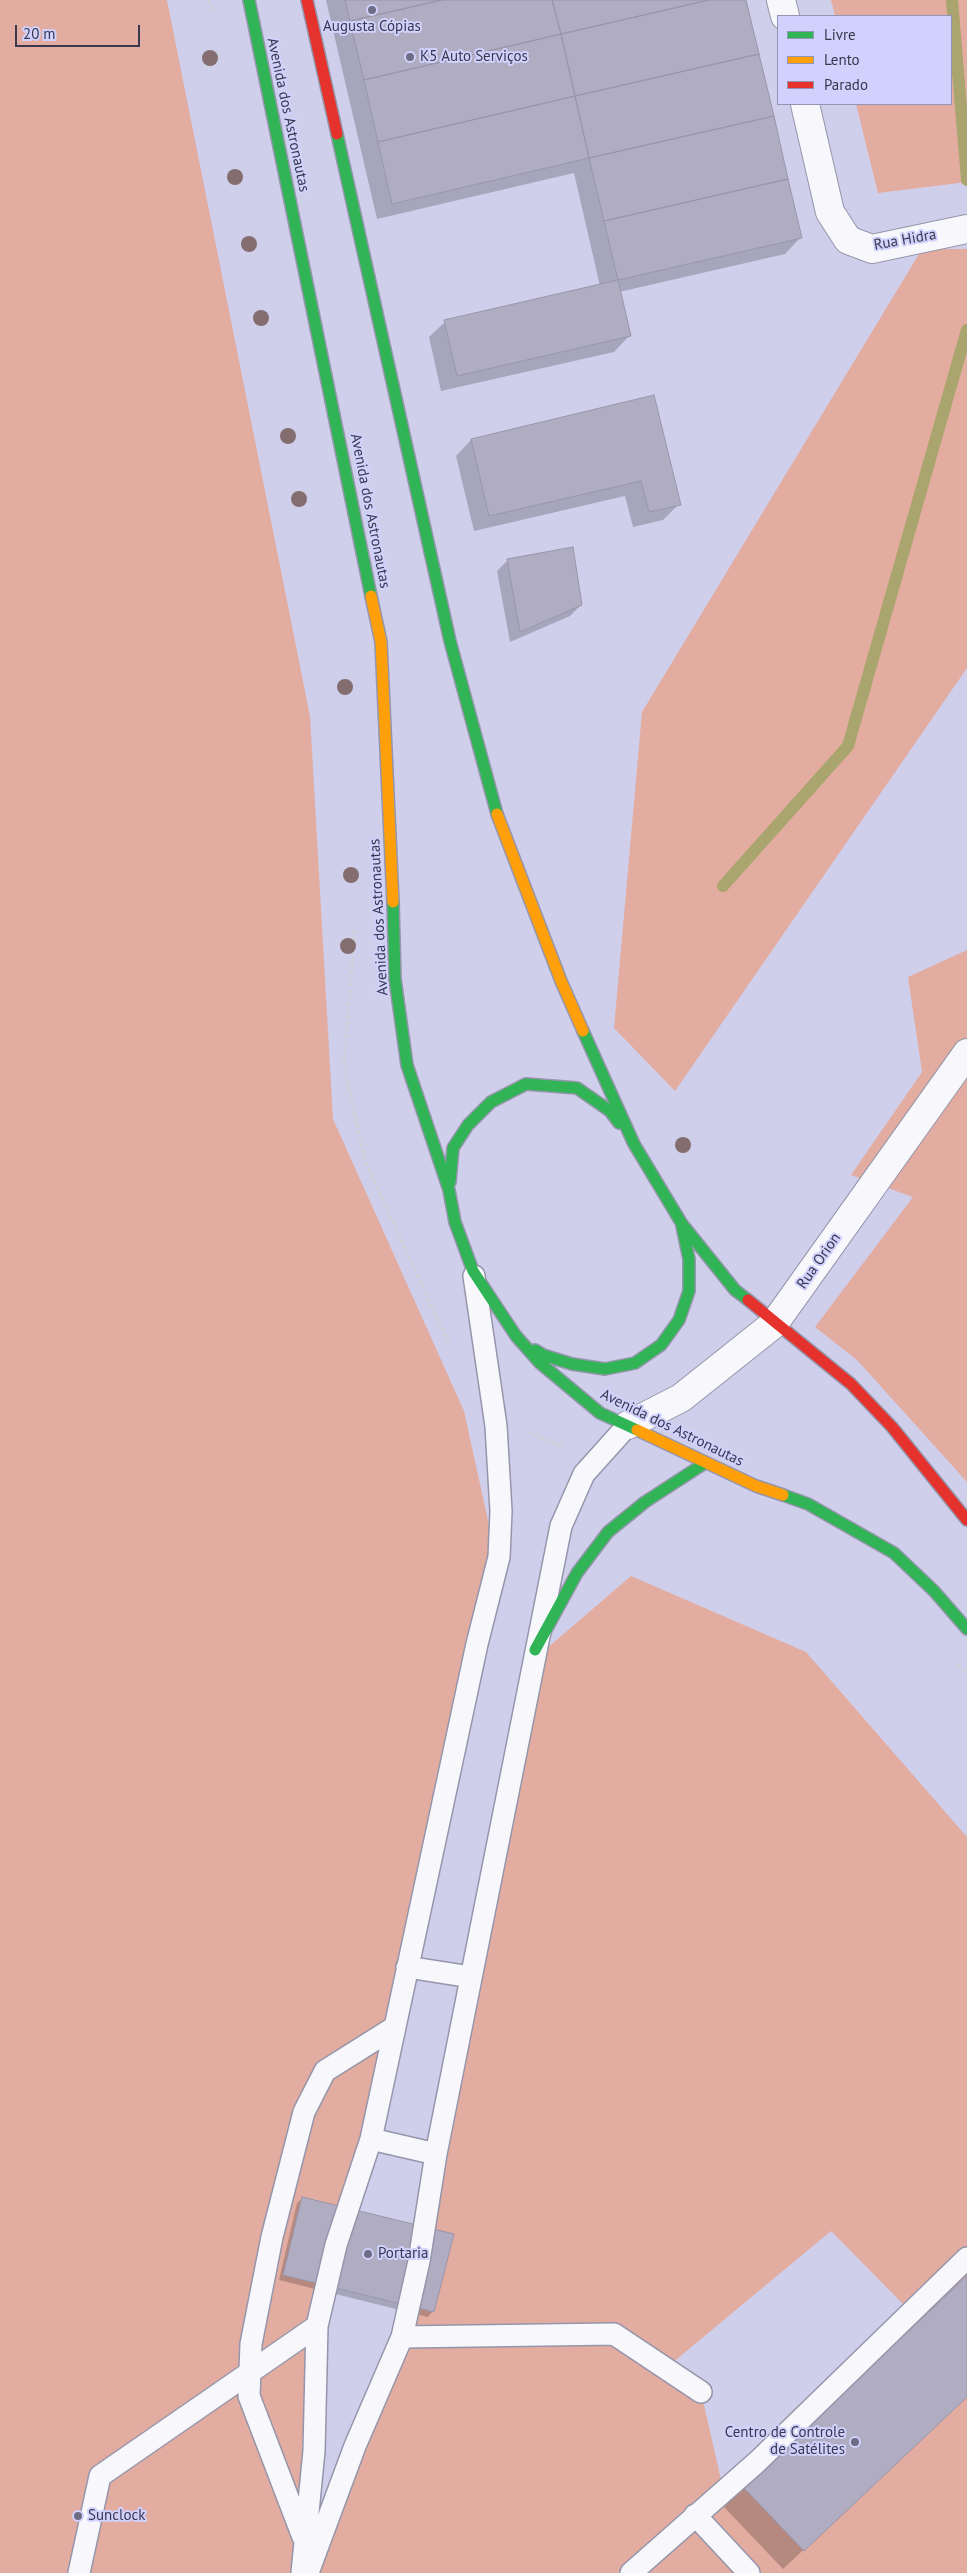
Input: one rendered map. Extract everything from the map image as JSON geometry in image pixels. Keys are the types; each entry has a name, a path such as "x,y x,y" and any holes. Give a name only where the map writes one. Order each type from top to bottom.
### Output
{"main road":[{"name":"Avenida dos Astronautas","path":"249,0 382,642 395,979 407,1065 449,1190 455,1222 473,1270 516,1336 540,1363 571,1391 600,1413 756,1486 808,1504 894,1554 934,1591 967,1630"},
{"path":"307,0 450,641 501,827 561,982 634,1144"},
{"path":"449,1190 453,1148 468,1125 491,1102 526,1084 577,1088 610,1111 634,1144 682,1224 735,1290 774,1324 852,1384 892,1427 931,1478 967,1520"},
{"path":"516,1336 543,1355 572,1364 605,1368 635,1363 661,1345 679,1320 690,1291 689,1259 682,1224"},
{"path":"535,1650 577,1574 608,1532 645,1502 706,1463"}],"street":[{"path":"781,0 784,15"},
{"name":"Rua Hidra","path":"805,105 830,212 848,240 872,249 967,229"},
{"name":"Rua Orion","path":"628,1425 681,1398 774,1324 967,1053"}],"lane":[{"path":"302,2573 314,2451 317,2326 336,2245 371,2139 477,1644 499,1557 501,1511 496,1419 473,1270"},
{"path":"308,2573 355,2446 402,2337 419,2261 436,2154 561,1526 584,1474 628,1425"},
{"path":"407,1967 471,1977"},
{"path":"304,2539 249,2396 251,2344 272,2236 304,2112 325,2071 396,2027"},
{"path":"371,2139 436,2154"},
{"path":"631,2573 757,2462 967,2258"},
{"path":"79,2573 100,2476 317,2326"},
{"path":"402,2337 614,2334 701,2392"},
{"path":"695,2515 749,2573"}],"path":[{"path":"209,0 214,19"},
{"path":"356,929 344,1064 366,1161 450,1347"},
{"path":"496,1419 597,1460"},
{"path":"955,1661 967,1675"}],"shaded area":[{"path":"0,0 167,0 310,716 333,1119 464,1411 496,1557 317,2326 302,2573 0,2573"},
{"path":"831,0 967,0 967,182 878,193 856,105 952,105 952,15 835,15"},
{"path":"922,249 967,249 967,668 675,1091 614,1028 642,712"},
{"path":"967,950 967,1482 857,1360 815,1327 913,1197 851,1175 922,1072 908,977"},
{"path":"631,1576 806,1652 967,1837 967,2252 903,2304 831,2231 666,2368 701,2392 722,2484 967,2257 967,2573 308,2573 402,2337 538,1656"}],"building":[{"name":"Augusta Cópias","path":"345,0 442,0 350,21"},
{"name":"K5 Auto Serviços","path":"442,0 552,0 561,34 364,80 350,21"},
{"path":"552,0 709,0 561,34"},
{"path":"709,0 746,0 759,54 575,96 561,34"},
{"path":"561,34 575,96 378,142 364,80"},
{"path":"759,54 774,116 589,158 575,96"},
{"path":"575,96 589,158 392,204 378,142"},
{"path":"774,116 788,179 604,221 589,158"},
{"path":"788,179 802,238 618,280 604,221"},
{"path":"618,280 631,336 457,376 444,320"},
{"path":"654,395 681,505 649,512 641,481 489,516 471,439"},
{"path":"573,547 582,605 520,632 507,559"},
{"name":"Portaria","path":"302,2197 454,2234 434,2312 283,2275"},
{"name":"Centro de Controle de Satélites","path":"967,2276 967,2397 804,2551 743,2487"}],"waterway":[{"path":"952,0 967,180"},
{"path":"723,886 848,746 967,330"}],"traffic: fast":[{"path":"249,0 371,596"},
{"path":"337,134 450,641 497,814"},
{"path":"393,902 395,979 407,1065 449,1190 455,1222 473,1271 516,1336 540,1363 600,1413 637,1430"},
{"path":"583,1031 634,1144 682,1224 735,1290 748,1300"},
{"path":"450,1182 453,1148 468,1125 491,1102 526,1084 577,1088 610,1111 619,1123"},
{"path":"535,1350 543,1355 572,1364 605,1369 635,1363 661,1345 679,1320 689,1291 689,1259 682,1226"},
{"path":"535,1650 577,1573 608,1532 645,1502 705,1463"},
{"path":"783,1495 808,1504 894,1553 934,1591 967,1629"}],"traffic: slow":[{"path":"371,596 381,642 393,902"},
{"path":"497,814 561,981 583,1031"},
{"path":"637,1430 756,1486 783,1495"}],"traffic: jam":[{"path":"307,0 337,134"},
{"path":"748,1300 851,1384 892,1427 967,1520"}],"place":[{"name":"Augusta Cópias","path":"372,10"},
{"name":"K5 Auto Serviços","path":"410,57"},
{"name":"Portaria","path":"368,2254"},
{"name":"Centro de Controle de Satélites","path":"855,2442"},
{"name":"Sunclock","path":"78,2516"}]}
